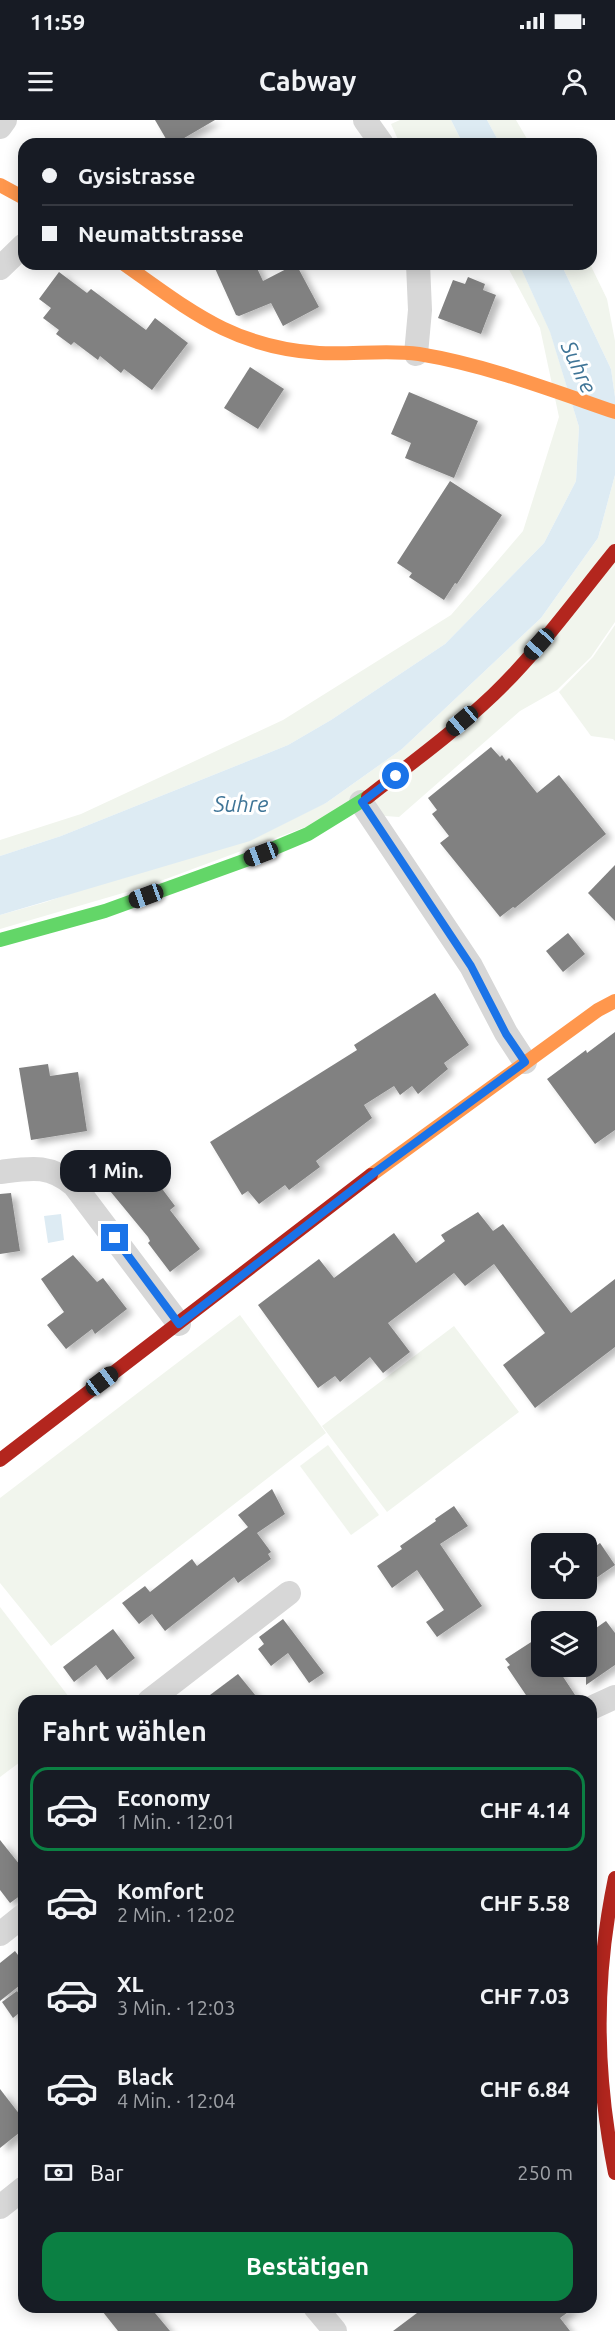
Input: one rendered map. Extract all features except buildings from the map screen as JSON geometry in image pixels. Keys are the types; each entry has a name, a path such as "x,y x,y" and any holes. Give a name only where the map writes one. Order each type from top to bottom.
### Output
{"street":[{"path":"0,127 5,120"},
{"path":"365,120 378,138"},
{"path":"0,185 18,195"},
{"path":"0,268 18,251"},
{"path":"133,270 209,322 248,340 283,349 351,354 416,354 480,368 615,412"},
{"path":"416,354 420,310 418,270"},
{"path":"0,940 105,911 246,860 309,834 362,802 430,749 494,694 539,644 615,551"},
{"path":"362,802 471,966 506,1034 525,1062"},
{"path":"0,1460 378,1170 525,1062 598,1010 615,1001"},
{"path":"0,1172 43,1168 61,1174 74,1185 179,1324"},
{"path":"157,1695 289,1593"},
{"path":"597,1705 615,1696"},
{"path":"615,1878 602,1951 598,2032 605,2118 615,2173"},
{"path":"0,1934 18,1920"},
{"path":"0,2207 18,2193"},
{"path":"320,2313 335,2331"}],"shaded area":[{"path":"400,120 451,120 460,138 397,138 391,124"},
{"path":"487,120 516,120 526,138 497,138"},
{"path":"509,270 522,270 550,331 579,427 576,481 544,543 445,644 331,720 288,745 61,836 0,856 0,840 81,814 283,720 451,615 523,531 559,417 540,328"},
{"path":"564,270 593,270 607,299 615,341 615,397 611,369"},
{"path":"615,475 615,622 591,657 557,690 520,711 399,817 343,813 147,886 0,929 0,915 46,902 326,803 402,749 541,618 598,538"},
{"path":"615,625 615,741 591,736 559,692 593,657"},
{"path":"240,1315 326,1433 51,1646 0,1583 0,1498"},
{"path":"454,1326 519,1412 387,1512 322,1426"},
{"path":"328,1445 379,1515 351,1535 300,1466"},
{"path":"0,1607 67,1695 18,1695 18,1764 0,1777"}],"water":[{"path":"451,120 487,120 497,138 460,138"},
{"name":"Suhre","path":"522,270 564,270 611,369 615,397 615,475 598,538 541,618 402,749 326,803 250,841 0,915 0,856 61,836 288,745 331,720 445,644 544,543 576,481 579,427 550,332"},
{"path":"61,1214 64,1240 48,1243 44,1216"}],"traffic: fast":[{"path":"0,940 105,911 246,860 308,834 368,797"}],"traffic: slow":[{"path":"0,185 18,195"},
{"path":"133,270 193,312 237,335 262,343 319,353 419,354 518,379 615,412"},
{"path":"371,1175 598,1010 615,1001"}],"traffic: jam":[{"path":"368,797 447,735 493,695 541,643 615,551"},
{"path":"0,1460 371,1175"},
{"path":"615,1878 603,1952 600,1989 601,2062 608,2135 615,2173"}],"route":[{"path":"115,1238 179,1324 378,1170 525,1062 506,1034 471,966 362,802 396,776"}]}
